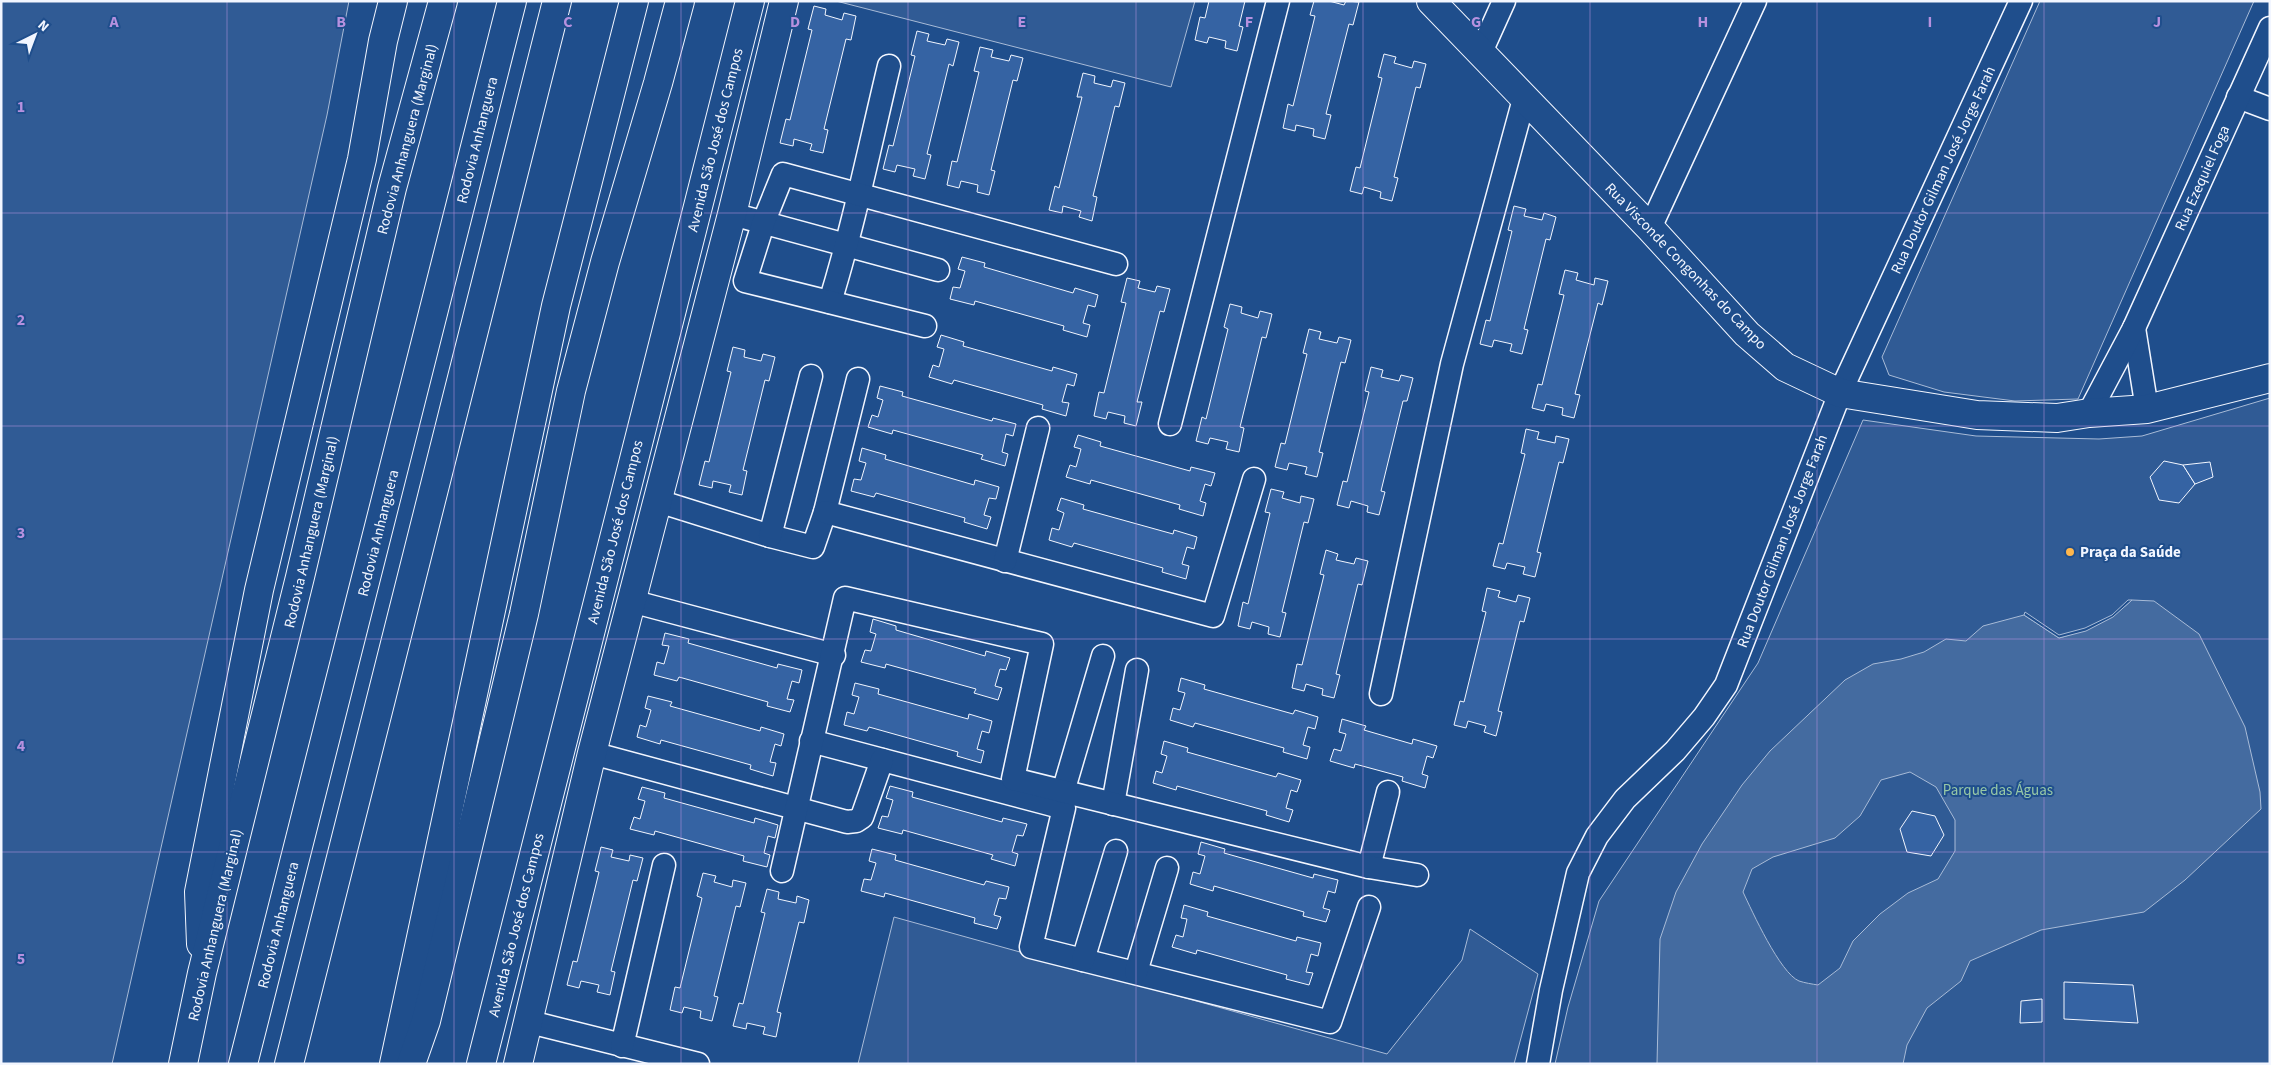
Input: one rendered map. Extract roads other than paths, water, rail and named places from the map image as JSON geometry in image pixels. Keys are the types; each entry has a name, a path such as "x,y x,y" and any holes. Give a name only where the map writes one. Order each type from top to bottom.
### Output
{"main road":[{"path":"202,973 199,892 259,590 362,159 383,41 393,1"},
{"name":"Rodovia Anhanguera (Marginal)","path":"183,1064 202,973 300,577 392,188 443,1"},
{"name":"Rodovia Anhanguera","path":"243,1064 512,1"},
{"path":"289,1064 557,1"},
{"path":"394,1064 556,306 634,1"},
{"path":"411,1064 426,1021 524,614 571,391 604,262 658,83 680,1"},
{"name":"Avenida São José dos Campos","path":"481,1064 750,1"},
{"path":"518,1064 530,1022 592,753 732,214 784,1"},
{"name":"Rua Visconde Congonhas do Campo","path":"1431,1 1650,228 1748,334 1785,367 1840,393 1977,414 2057,418 2089,413 2147,409 2270,378"}],"street":[{"path":"1170,424 1278,1"},
{"path":"1480,52 1504,1"},
{"path":"1650,228 1755,1"},
{"name":"Rua Doutor Gilman José Jorge Farah","path":"1538,1064 1551,990 1578,873 1597,836 1625,799 1675,750 1704,717 1726,685 1840,393 2021,1"},
{"name":"Rua Ezequiel Foga","path":"2089,413 2134,328 2270,28"},
{"path":"830,302 847,245 889,66"},
{"path":"2238,98 2270,109"},
{"path":"1381,694 1452,364 1524,99"},
{"path":"925,326 745,280 764,221 783,174 1116,264"},
{"path":"732,214 764,221 938,270"},
{"path":"2134,328 2147,409"},
{"path":"770,536 811,376"},
{"path":"658,501 770,536 813,547 825,512 858,379"},
{"path":"1005,561 1038,428"},
{"path":"825,512 1213,616 1254,479"},
{"path":"782,871 811,741 834,655 845,598 1042,644 1013,779 1369,867 1418,875"},
{"path":"631,601 834,655"},
{"path":"1063,792 1103,656"},
{"path":"1113,804 1137,670"},
{"path":"811,741 1064,808 1031,947 1330,1022 1369,907"},
{"path":"592,753 847,822 856,822 862,817 882,760"},
{"path":"1369,867 1388,792"},
{"path":"1083,960 1116,851"},
{"path":"622,1046 664,865"},
{"path":"1136,972 1167,868"},
{"path":"530,1022 622,1046 650,1058 698,1064"}],"place":[{"name":"Praça da Saúde","path":"2070,552"}],"park label":[{"name":"Parque das Águas","path":"1998,790"}]}
